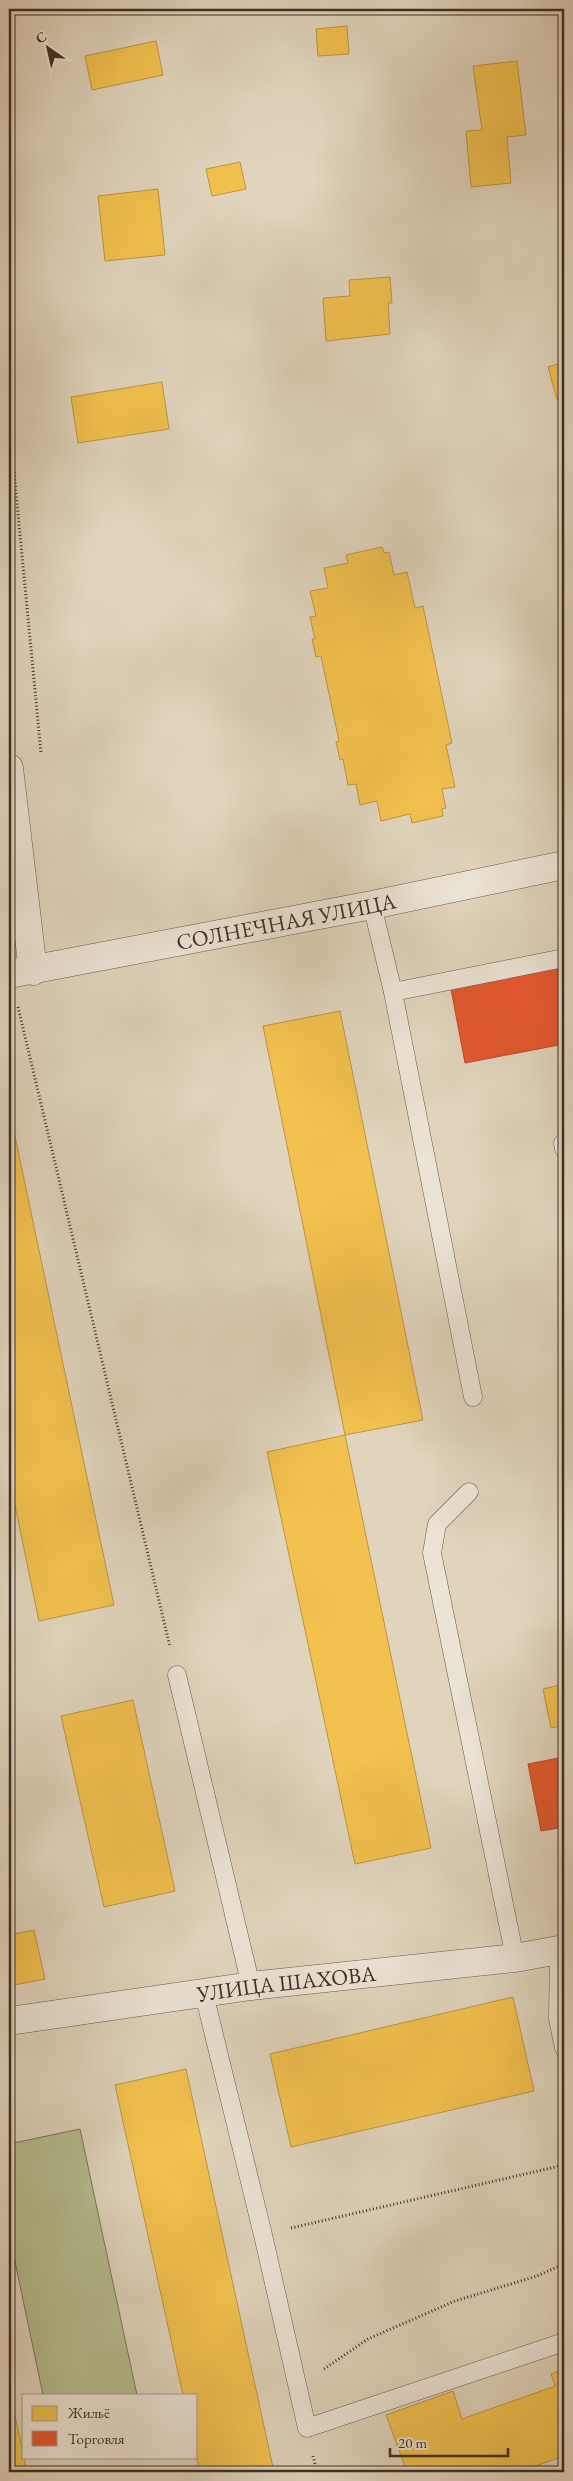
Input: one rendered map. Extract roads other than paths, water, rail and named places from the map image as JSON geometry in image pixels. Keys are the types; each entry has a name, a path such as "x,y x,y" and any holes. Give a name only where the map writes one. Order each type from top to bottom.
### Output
{"street":[{"path":"9,768 17,973"},
{"name":"СОЛНЕЧНАЯ УЛИЦА","path":"17,973 372,905 564,865"},
{"name":"УЛИЦА ШАХОВА","path":"9,2021 251,1986 515,1958 562,1949"}],"lane":[{"path":"372,905 393,992 473,1397"},
{"path":"393,992 564,958"},
{"path":"469,1492 437,1524 432,1553 515,1958"},
{"path":"177,1675 251,1986"},
{"path":"562,1949 558,2018 564,2048"},
{"path":"204,1994 263,2235 307,2428 564,2342"}]}
